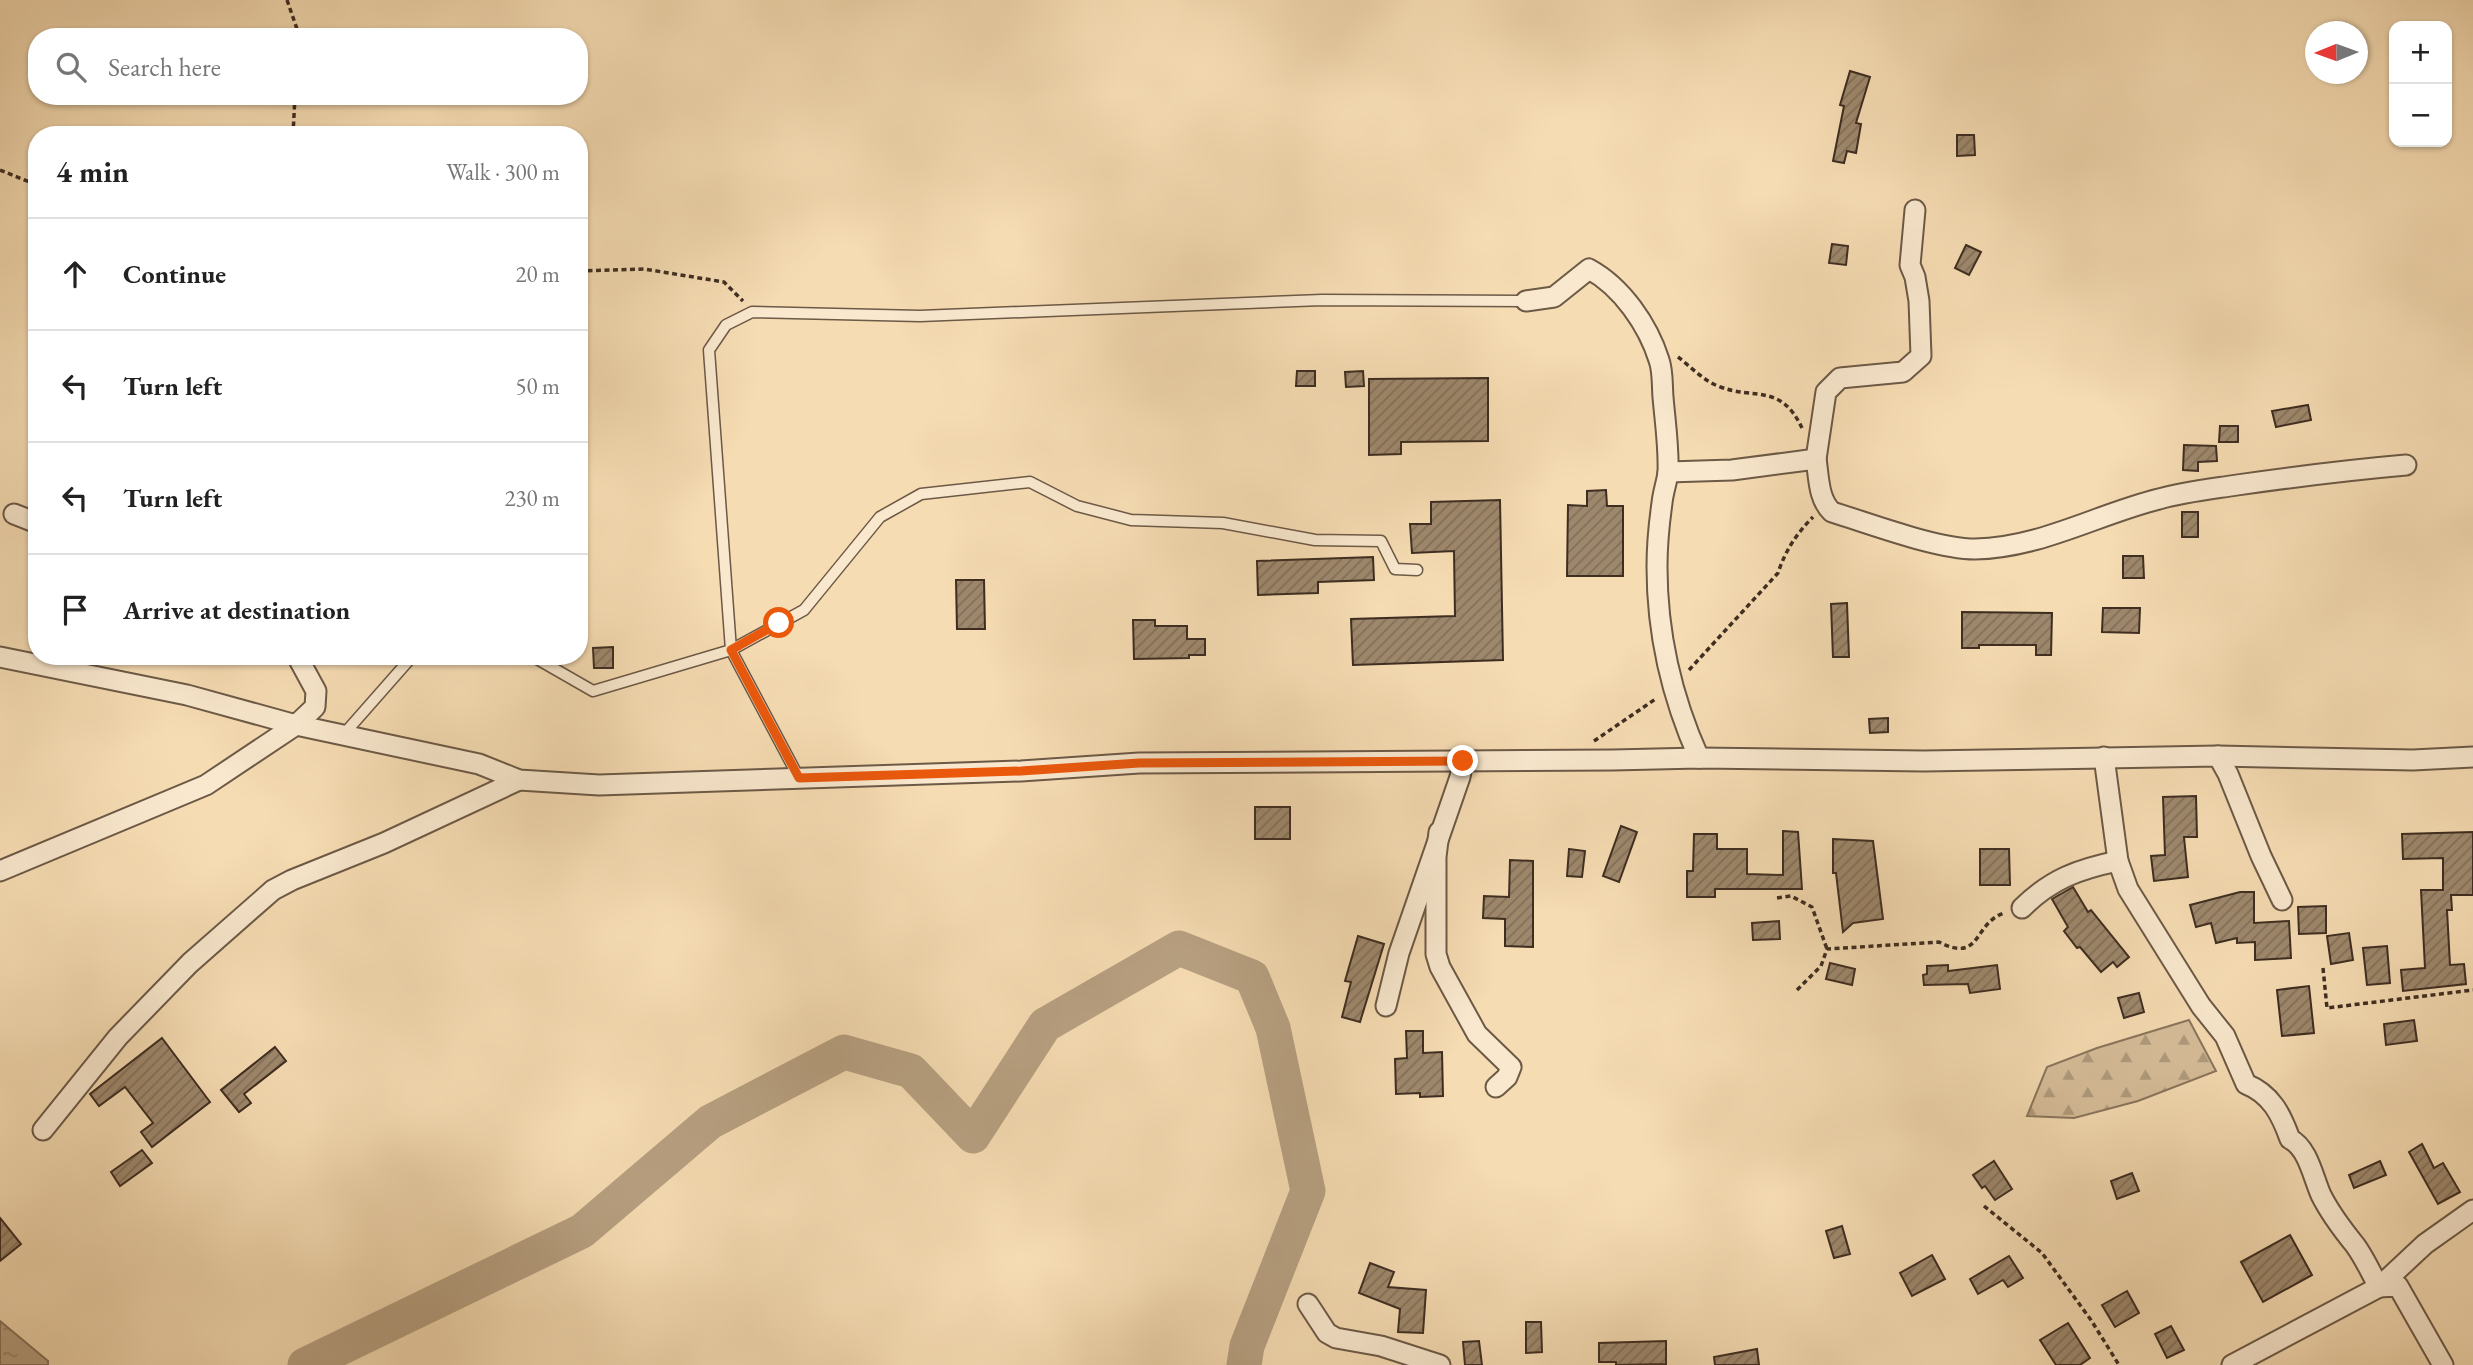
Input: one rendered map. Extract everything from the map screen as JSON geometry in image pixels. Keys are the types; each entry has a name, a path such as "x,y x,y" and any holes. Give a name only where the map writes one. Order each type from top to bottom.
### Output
{"street":[{"path":"1915,210 1910,265 1919,301 1921,356 1903,372 1840,378 1826,392 1816,459 1825,506 1832,512 1935,542 1973,549 2003,547 2158,499 2305,475 2406,465"},
{"path":"1526,301 1554,297 1589,270 1604,277 1618,289 1648,334 1660,362 1668,472 1662,501 1657,566 1664,647 1684,724 1699,758"},
{"path":"1668,472 1732,470 1816,459"},
{"path":"14,513 28,519"},
{"path":"0,657 28,663"},
{"path":"39,665 187,695 296,725 480,764 519,780 599,785 1021,771 1139,763 1699,758 1924,761 2104,757 2413,760 2473,757"},
{"path":"0,871 206,785 296,725 315,706 316,691 302,665"},
{"path":"2104,757 2118,861 2128,889 2202,1006 2225,1036 2246,1084 2270,1098 2290,1139 2296,1142 2311,1167 2321,1195 2337,1222 2356,1245 2379,1287"},
{"path":"2218,757 2283,900"},
{"path":"1386,1006 1399,953 1460,777 1463,761"},
{"path":"43,1130 118,1037 190,963 273,890 384,843 519,780"},
{"path":"1439,832 1436,857 1436,954 1440,967 1477,1034 1511,1067 1507,1077 1496,1087"},
{"path":"2022,908 2047,886 2082,868 2118,861"},
{"path":"1399,953 1436,954"},
{"path":"2232,1365 2379,1287 2425,1244 2473,1210"},
{"path":"2379,1287 2398,1286 2443,1365"},
{"path":"1308,1304 1327,1333 1336,1338 1381,1346 1440,1365"}],"lane":[{"path":"799,778 731,650 709,350 726,325 752,312 920,316 1322,300 1526,301"},
{"path":"548,665 593,691 731,650 804,610 880,517 920,494 1030,482 1077,506 1131,520 1223,523 1315,540 1381,541 1395,569 1417,570"},
{"path":"344,734 405,665"}],"path":[{"path":"287,0 297,28"},
{"path":"293,126 295,105"},
{"path":"0,170 28,181"},
{"path":"588,271 644,269 724,282 752,312"},
{"path":"1678,356 1717,386 1779,398 1798,420 1802,430"},
{"path":"1566,759 1636,715 1673,687 1778,573 1784,555 1802,528 1825,506"},
{"path":"1777,898 1791,896 1812,907 1827,949 1821,966 1797,990"},
{"path":"1827,949 1940,942 1953,949 1964,950 1970,946"},
{"path":"2323,968 2327,1008 2473,990"},
{"path":"1984,1206 2042,1254 2091,1320 2119,1365"}],"green space":[{"path":"2189,1020 2216,1071 2138,1101 2074,1118 2027,1116 2047,1067 2097,1048"}],"water":[{"path":"0,1321 48,1361 48,1365 0,1365"}],"building":[{"path":"1850,71 1870,77 1856,123 1861,124 1856,153 1847,151 1844,163 1833,161 1844,106 1840,105"},
{"path":"1957,135 1974,135 1975,155 1957,156"},
{"path":"1832,244 1848,246 1846,265 1829,263"},
{"path":"1966,245 1981,252 1969,275 1955,268"},
{"path":"1297,371 1315,371 1315,386 1296,386"},
{"path":"1363,371 1364,386 1346,387 1345,372"},
{"path":"1488,378 1488,441 1401,442 1401,454 1369,455 1369,379"},
{"path":"2308,405 2311,420 2276,427 2272,411"},
{"path":"2220,426 2238,426 2238,442 2219,442"},
{"path":"2184,445 2216,446 2217,461 2198,462 2198,471 2183,470"},
{"path":"1606,490 1607,506 1623,506 1623,576 1567,576 1568,505 1587,506 1587,491"},
{"path":"1500,500 1503,660 1353,665 1351,619 1455,616 1454,551 1412,553 1410,524 1431,524 1431,502"},
{"path":"2182,512 2198,512 2198,537 2182,537"},
{"path":"2123,556 2143,556 2144,578 2123,578"},
{"path":"1373,557 1374,580 1318,582 1318,593 1258,595 1257,561"},
{"path":"956,580 984,580 985,629 957,629"},
{"path":"1847,603 1849,657 1833,657 1831,604"},
{"path":"2103,608 2140,608 2139,633 2102,632"},
{"path":"1962,612 2052,613 2051,655 2036,655 2036,645 1979,645 1979,648 1962,648"},
{"path":"1133,620 1155,620 1155,626 1187,626 1187,639 1205,639 1205,655 1134,659"},
{"path":"613,647 613,668 594,668 593,648"},
{"path":"1888,718 1888,732 1870,733 1869,719"},
{"path":"2196,796 2197,837 2184,837 2188,877 2154,881 2151,856 2165,855 2163,797"},
{"path":"1255,807 1290,807 1290,839 1255,839"},
{"path":"1621,826 1637,832 1619,882 1603,876"},
{"path":"1783,831 1798,832 1802,889 1715,889 1715,897 1687,897 1687,871 1693,871 1694,834 1717,834 1717,849 1747,849 1747,874 1783,875"},
{"path":"2473,832 2473,895 2451,895 2452,910 2447,910 2450,965 2464,964 2466,984 2403,991 2401,970 2425,968 2421,890 2443,890 2443,858 2403,859 2402,834"},
{"path":"1833,839 1873,841 1883,919 1853,923 1843,932 1836,873 1833,873"},
{"path":"1569,849 1585,851 1582,877 1567,876"},
{"path":"1980,849 2009,849 2010,885 1980,885"},
{"path":"1510,860 1533,861 1533,947 1505,946 1505,919 1483,918 1484,896 1509,897"},
{"path":"2073,887 2088,912 2091,910 2129,957 2117,967 2113,962 2101,972 2064,931 2068,927 2052,899"},
{"path":"2240,892 2254,892 2254,923 2289,921 2291,958 2255,960 2255,942 2237,943 2237,938 2216,943 2211,923 2196,927 2190,905"},
{"path":"2326,906 2326,933 2299,934 2298,907"},
{"path":"1779,921 1780,939 1753,940 1752,923"},
{"path":"2349,933 2353,960 2331,964 2327,936"},
{"path":"1358,936 1384,944 1360,1022 1342,1017 1351,982 1345,981"},
{"path":"2387,946 2390,983 2367,985 2363,948"},
{"path":"1830,963 1855,969 1852,985 1826,979"},
{"path":"1948,965 1948,971 1997,965 2000,989 1970,993 1968,984 1924,985 1923,975 1927,974 1927,966"},
{"path":"2309,986 2314,1033 2282,1036 2277,990"},
{"path":"2139,993 2144,1012 2124,1018 2118,998"},
{"path":"2414,1020 2417,1041 2386,1045 2384,1024"},
{"path":"1406,1031 1423,1031 1423,1053 1442,1052 1443,1096 1396,1094 1395,1059 1407,1058"},
{"path":"162,1038 210,1102 152,1147 141,1132 153,1123 125,1087 99,1106 90,1094"},
{"path":"275,1047 286,1061 244,1094 251,1103 239,1112 221,1090"},
{"path":"2422,1144 2434,1168 2443,1163 2460,1192 2438,1204 2409,1152"},
{"path":"142,1150 152,1163 120,1186 111,1172"},
{"path":"1994,1161 2012,1189 1995,1200 1973,1175"},
{"path":"2380,1161 2386,1175 2354,1188 2349,1175"},
{"path":"2132,1173 2139,1191 2117,1199 2111,1181"},
{"path":"0,1218 21,1244 0,1261"},
{"path":"1842,1226 1850,1254 1834,1258 1826,1231"},
{"path":"2290,1235 2312,1275 2263,1302 2241,1262"},
{"path":"1932,1255 1945,1279 1912,1296 1900,1273"},
{"path":"2009,1256 2023,1278 2008,1287 2003,1280 1978,1294 1970,1279"},
{"path":"1370,1263 1394,1272 1388,1287 1426,1290 1423,1333 1398,1332 1400,1309 1359,1293"},
{"path":"2127,1291 2139,1313 2115,1327 2102,1305"},
{"path":"1526,1322 1541,1322 1542,1352 1526,1353"},
{"path":"2068,1323 2090,1358 2080,1365 2056,1365 2040,1340"},
{"path":"2171,1326 2184,1350 2167,1358 2155,1334"},
{"path":"1479,1341 1482,1365 1465,1365 1463,1342"},
{"path":"1666,1341 1666,1364 1616,1365 1616,1362 1599,1362 1599,1343"},
{"path":"1757,1349 1759,1365 1715,1365 1714,1357"}],"waterway":[{"path":"305,1365 582,1231 710,1122 844,1052 911,1071 973,1136 1045,1025 1179,948 1252,977 1273,1028 1308,1191 1247,1346 1244,1365"}],"route":[{"path":"779,623 731,650 799,778 1021,771 1139,763 1463,761"}]}
